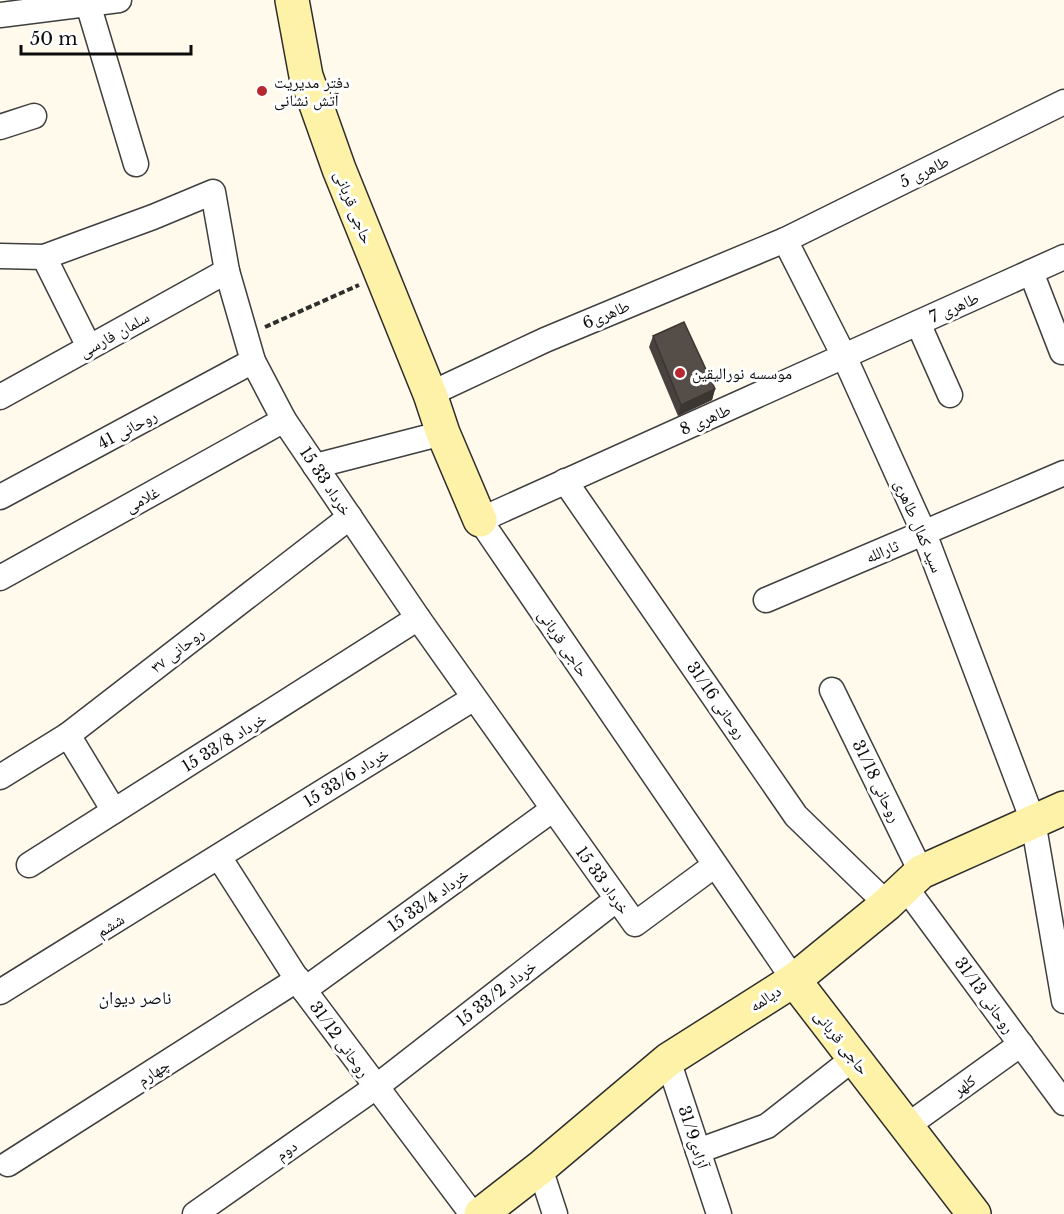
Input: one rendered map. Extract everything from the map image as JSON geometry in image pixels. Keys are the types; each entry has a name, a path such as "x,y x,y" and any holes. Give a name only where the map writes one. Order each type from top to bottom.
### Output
{"main road":[{"name":"حاجی قربانی","path":"292,0 306,76 339,169 430,394 443,433 480,520"},
{"name":"دیالمه","path":"481,1214 540,1168 668,1060 794,980 905,888 1033,821 1064,808"},
{"name":"حاجی قربانی","path":"794,980 971,1213"}],"street":[{"path":"0,15 118,0"},
{"path":"88,4 136,164"},
{"name":"طاهری 5","path":"785,240 1064,102"},
{"path":"0,127 34,116"},
{"name":"15 خرداد 33","path":"0,256 44,257 213,192 227,271 253,361 284,420 418,618 635,924 716,865"},
{"name":"سید کمال طاهری","path":"785,240 844,356 924,533 1033,821 1064,1001"},
{"name":"طاهری6","path":"430,394 545,340 785,240"},
{"path":"44,257 90,347"},
{"name":"طاهری 7","path":"844,356 1064,257"},
{"name":"سلمان فارسی","path":"0,397 227,271"},
{"path":"1031,272 1062,352"},
{"path":"918,323 950,395"},
{"name":"طاهری 8","path":"480,520 844,356"},
{"name":"روحانی 41","path":"0,497 253,361"},
{"name":"غلامی","path":"0,579 284,420"},
{"path":"315,466 443,433"},
{"name":"ثارالله","path":"766,600 1064,473"},
{"name":"روحانی 31/16","path":"565,481 796,816 905,888"},
{"name":"روحانی ۳۷","path":"0,777 68,735 350,517"},
{"name":"حاجی قربانی","path":"480,520 794,980"},
{"name":"15 خرداد 33/8","path":"29,865 418,618"},
{"name":"روحانی 31/18","path":"832,690 905,888"},
{"name":"15 خرداد 33/6","path":"219,857 474,698"},
{"path":"68,735 114,811"},
{"name":"15 خرداد 33/4","path":"301,984 552,810"},
{"name":"روحانی 31/12","path":"219,857 301,984 472,1214"},
{"name":"ششم","path":"0,992 219,857"},
{"name":"روحانی 31/13","path":"905,888 1064,1103"},
{"name":"15 خرداد 33/2","path":"376,1087 617,898"},
{"name":"چهارم","path":"8,1164 301,984"},
{"name":"کلهر","path":"907,1126 1021,1044"},
{"path":"698,1151 767,1125 854,1058"},
{"name":"آزادی31/9","path":"668,1060 719,1214"},
{"name":"دوم","path":"195,1214 376,1087"},
{"path":"540,1168 555,1214"}],"path":[{"path":"246,336 382,275"}],"building":[{"name":"موسسه نورالیقین","path":"684,322 715,389 681,405 653,336"}],"place":[{"name":"دفتر مدیریت آتش نشانی","path":"262,91"},
{"name":"موسسه نورالیقین","path":"680,373"}],"district":[{"name":"ناصر دیوان","path":"135,998"}]}
